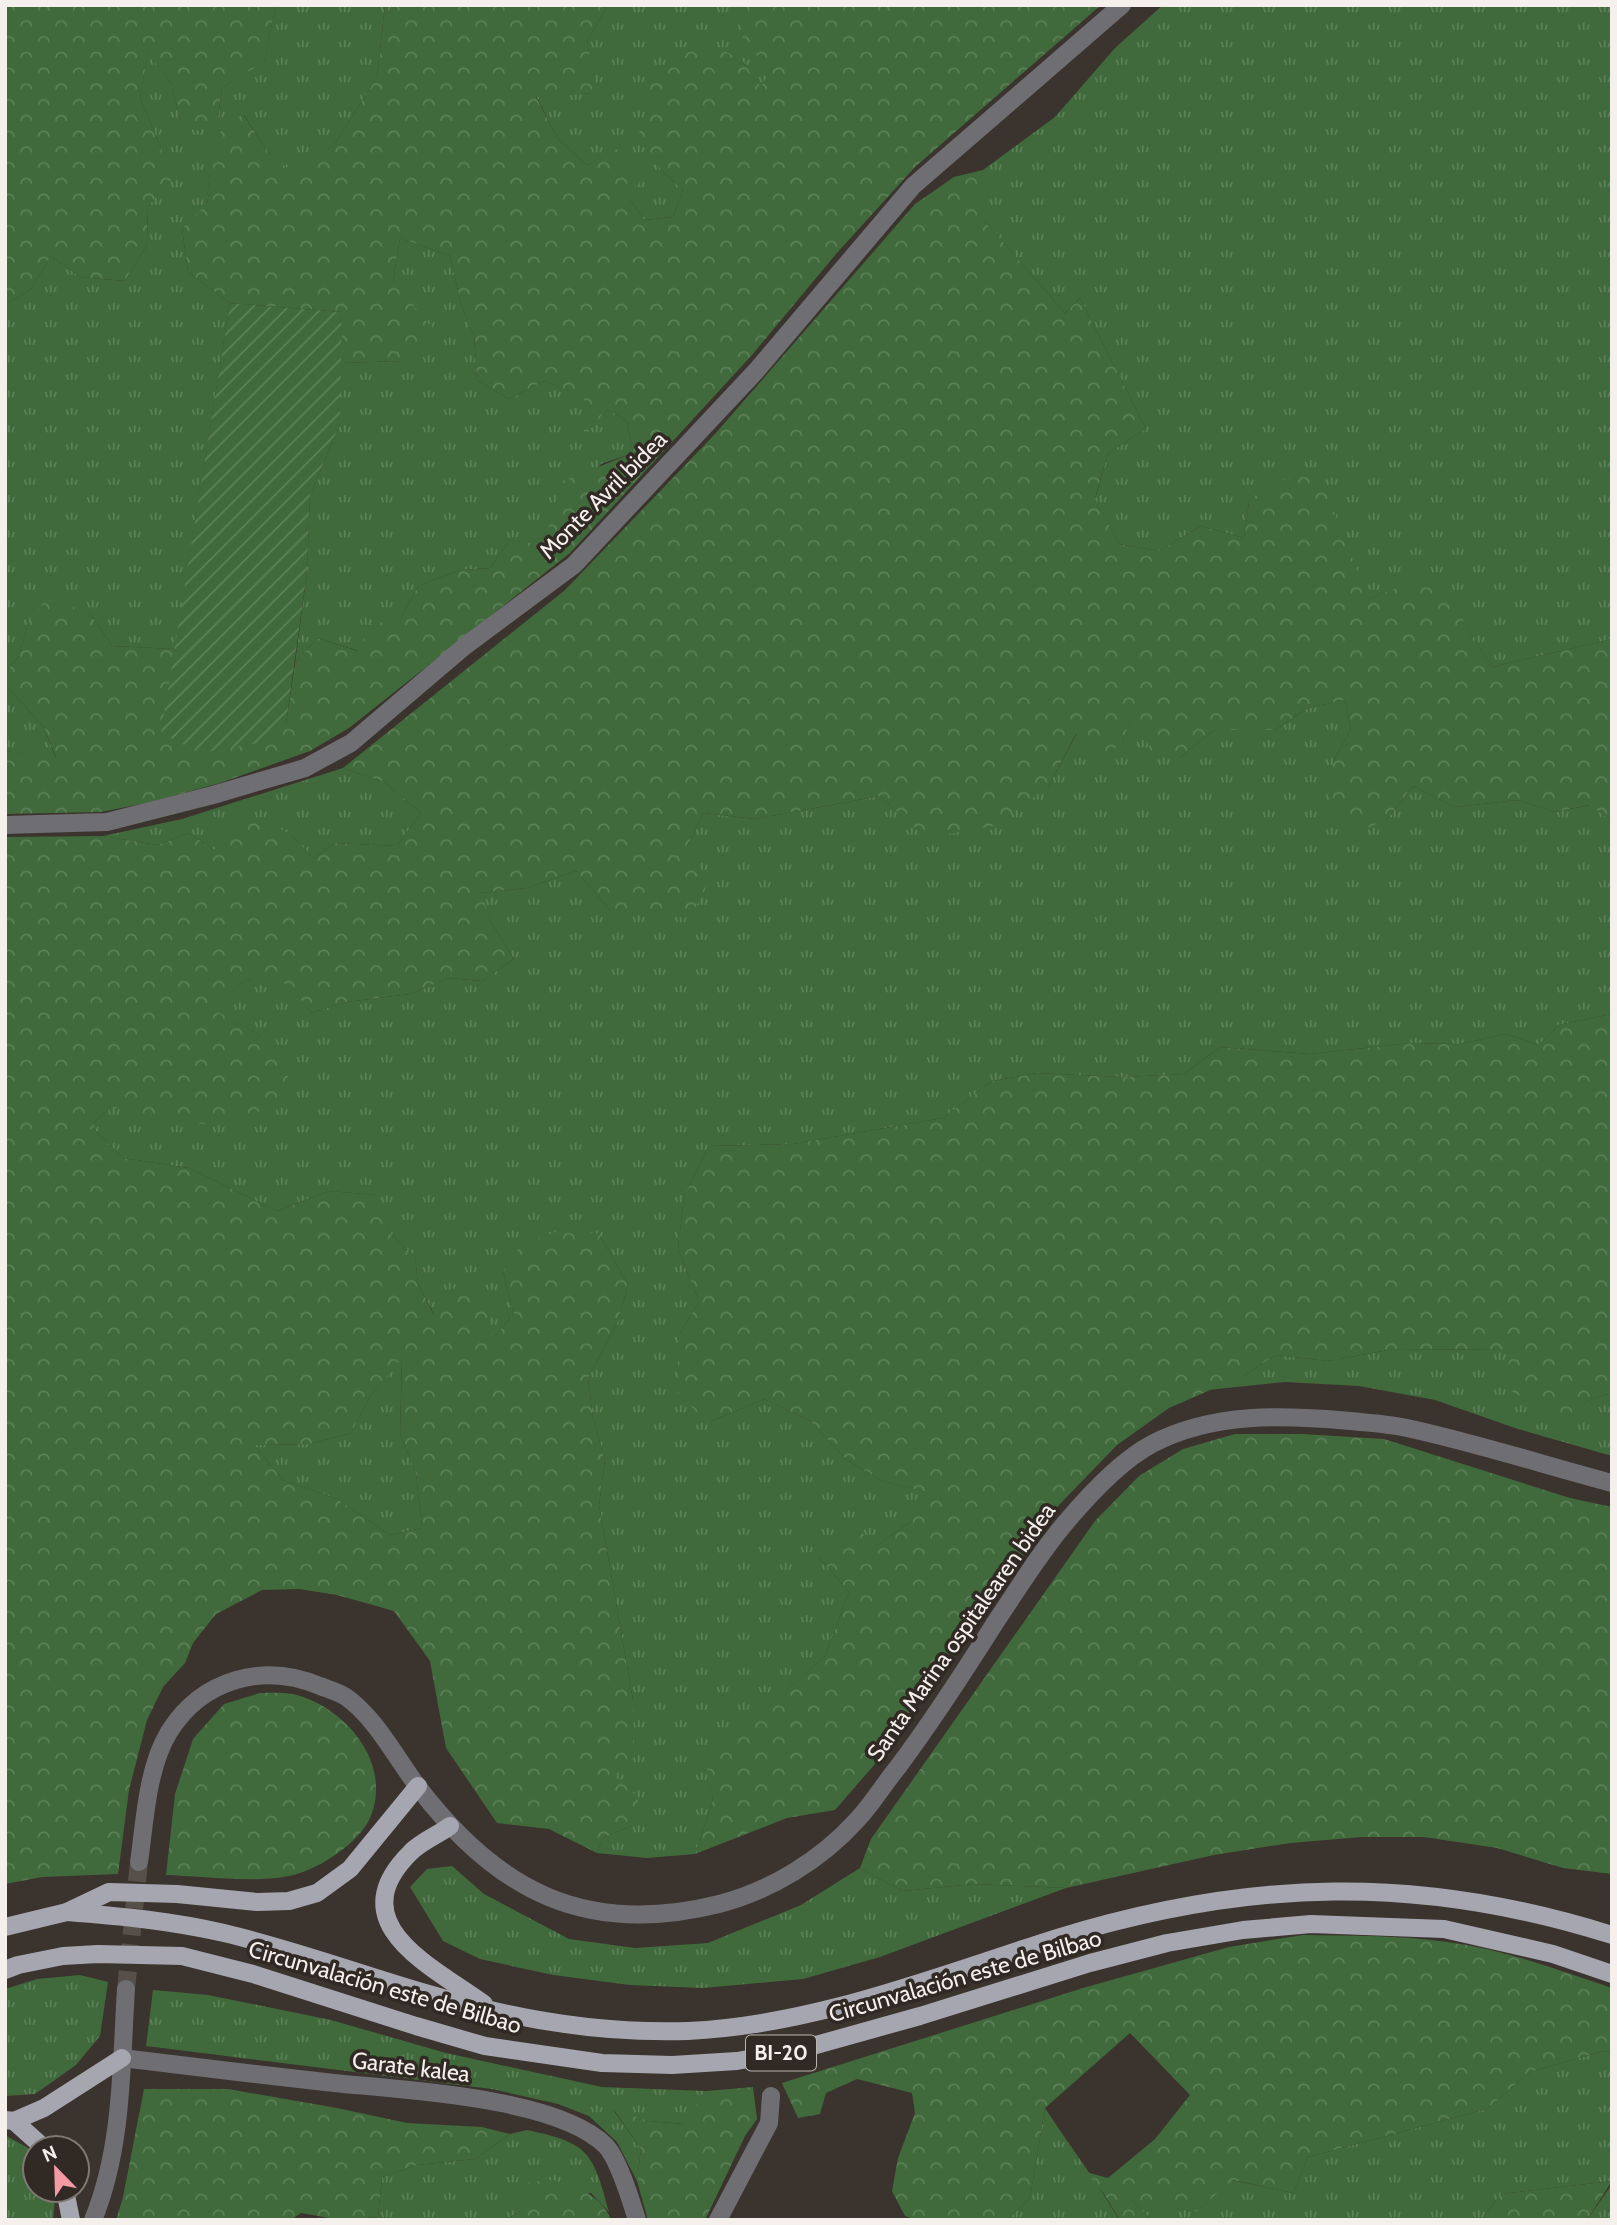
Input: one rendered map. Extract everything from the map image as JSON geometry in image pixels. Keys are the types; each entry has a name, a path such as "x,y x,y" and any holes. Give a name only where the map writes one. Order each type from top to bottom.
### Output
{"main road":[{"path":"67,1912 109,1892 177,1894 257,1902 289,1901 317,1893 350,1869 418,1786"},
{"path":"450,1826 412,1851 389,1877 384,1892 386,1920 393,1934 407,1949 496,2012"},
{"name":"Circunvalación este de Bilbao","path":"67,1912 167,1921 295,1952 496,2012 569,2025 634,2031 745,2026 812,2013 1155,1911 1231,1898 1291,1892 1397,1892 1457,1899 1548,1917 1612,1935"},
{"name":"BI-20","path":"5,1927 67,1912"},
{"name":"Circunvalación este de Bilbao","path":"5,1970 63,1956 182,1956 253,1973 485,2046 603,2063 672,2065 737,2061 798,2050 920,2016 1090,1963 1167,1943 1243,1930 1311,1924 1444,1929 1553,1954 1612,1973"},
{"path":"10,2120 44,2108 122,2058"},
{"path":"10,2120 27,2134"}],"street":[{"name":"Monte Avril bidea","path":"5,825 107,822 214,795 305,768 351,743 465,646 574,565 756,371 913,186 1122,5"},
{"name":"Santa Marina ospitalearen bidea","path":"450,1826 495,1867 537,1893 579,1909 640,1917 719,1904 779,1881 822,1853 856,1821 932,1722 1024,1579 1063,1524 1102,1482 1150,1444 1193,1427 1267,1416 1312,1417 1403,1427 1612,1483"},
{"path":"139,1862 150,1784 167,1735 185,1711 212,1689 240,1678 270,1673 301,1678 347,1698 379,1730 450,1826"},
{"path":"399,1809 420,1807 439,1822 450,1826"},
{"path":"93,2220 109,2174 115,2137 126,1989"},
{"name":"Garate kalea","path":"122,2058 459,2097 526,2108 578,2126 607,2147 626,2187 637,2220"},
{"path":"718,2220 769,2123 771,2096"}],"green space":[{"path":"5,5 276,5 264,62 222,88 218,118 199,131 181,121 170,82 148,53 140,98 161,148 176,175 148,206 147,245 125,281 81,277 51,256 31,289 5,305"},
{"path":"276,5 385,5 377,77 334,145 291,172 269,153 244,115 210,173 206,206 182,228 188,272 230,303 175,649 112,646 89,612 28,624 19,656 5,673 5,305 31,289 51,256 81,277 125,281 147,245 148,206 175,175 140,98 148,52 170,82 181,121 218,118 222,88 264,61"},
{"path":"385,5 608,5 587,41 596,93 536,97 558,139 587,165 618,149 641,179 630,199 644,220 673,217 683,190 661,170 636,136 650,118 644,91 676,60 700,49 712,48 741,61 761,87 772,68 743,44 741,9 748,5 1101,5 915,167 836,254 752,355 570,553 349,728 310,751 220,783 151,802 101,812 5,814 5,751 56,757 43,726 5,685 5,673 19,656 28,624 46,599 89,612 112,646 175,649 162,733 286,724 295,663 317,638 358,651 371,624 400,620 418,586 460,570 490,568 510,540 540,544 551,520 563,481 633,453 627,421 607,409 584,437 584,397 544,381 509,399 477,380 474,336 461,304 450,256 400,238 393,281 433,329 402,361 340,363 342,312 230,303 188,272 182,228 206,205 214,137 243,114 269,153 291,171 334,145 377,77"},
{"path":"608,5 748,5 741,9 772,68 761,88 743,62 661,170 683,190 673,217 644,220 630,199 618,150 587,165 558,139 536,96 595,93 587,41"},
{"path":"1163,5 1612,5 1612,639 1492,667 1434,575 1368,599 1249,502 1244,538 1201,526 1159,551 1119,544 1095,499 1108,453 1146,429 1080,298 1065,313 983,219 983,170 1055,117 1115,48"},
{"path":"983,170 983,219 1065,313 1080,298 1146,429 1108,453 1095,498 1119,544 1159,551 1201,526 1244,538 1249,502 1263,488 1317,468 1368,599 1434,574 1492,667 1612,639 1612,821 1589,805 1555,812 1518,800 1455,807 1413,786 1386,820 1355,833 1328,811 1333,762 1351,729 1345,700 1308,708 1275,730 1214,730 1179,758 1151,751 1134,713 1122,742 1104,758 1076,734 1048,787 994,826 926,838 880,796 755,819 704,813 687,847 709,882 690,918 611,911 576,871 527,888 481,893 491,922 514,959 482,981 450,978 410,994 346,1002 311,1013 289,984 244,980 216,1011 261,1036 291,1067 279,1105 213,1126 110,1107 91,1126 123,1158 189,1168 277,1211 329,1191 377,1195 391,1234 415,1257 418,1284 434,1315 451,1288 484,1296 494,1337 514,1314 503,1271 520,1246 566,1228 599,1234 628,1285 618,1321 588,1378 593,1418 605,1460 599,1505 633,1700 634,1758 611,1773 639,1798 631,1826 603,1838 597,1853 549,1829 497,1823 446,1748 430,1661 394,1611 337,1595 299,1589 262,1590 216,1614 193,1643 185,1663 163,1687 147,1720 129,1790 118,1874 42,1877 5,1884 5,837 103,836 157,845 189,833 214,850 225,831 263,817 292,836 314,859 334,843 397,846 421,813 384,782 343,768 565,590 715,434 915,204 954,177","holes":["402,1358 400,1434 416,1473 422,1528 390,1535 337,1499 283,1480 254,1445 310,1444 351,1433 371,1395"]},
{"path":"400,238 450,256 461,304 474,336 477,380 509,399 544,381 585,397 584,436 607,409 627,421 633,453 601,464 551,520 540,545 510,540 490,568 460,570 418,586 400,620 359,651 317,638 295,663 307,572 310,495 340,424 340,363 402,361 393,281"},
{"path":"230,303 342,312 340,424 310,495 307,572 286,724 259,743 200,753 161,733"},
{"path":"5,685 43,726 56,758 5,751"},
{"path":"1345,700 1351,729 1333,762 1386,820 1413,786 1455,807 1518,800 1555,812 1590,805 1612,821 1612,1014 1558,1025 1539,1045 1506,1034 1459,1044 1410,1043 1310,1054 1220,1047 1184,1074 1123,1077 1037,1073 992,1081 943,1118 793,1144 709,1146 684,1196 678,1249 699,1301 679,1335 707,1423 764,1399 810,1421 847,1460 882,1481 931,1493 910,1522 878,1545 818,1556 849,1592 825,1656 707,1761 713,1800 695,1854 647,1858 597,1853 603,1838 631,1826 611,1773 633,1700 599,1505 605,1460 593,1418 588,1378 618,1321 628,1285 599,1234 503,1271 514,1314 493,1338 435,1316 418,1284 415,1257 391,1234 376,1195 329,1191 277,1211 189,1168 123,1158 91,1126 110,1107 261,1036 215,1011 244,980 289,983 311,1013 346,1002 410,994 450,978 482,981 514,959 491,922 480,893 527,888 576,871 611,911 687,847 704,813 755,819 880,796 927,838 1048,787 1077,733 1122,742 1134,712 1179,758 1214,730 1275,730 1308,708"},
{"path":"343,768 384,782 421,813 397,846 334,843 314,859 292,836 214,850 189,833 157,845 103,836 182,819"},
{"path":"1612,1014 1612,1393 1591,1399 1561,1421 1503,1386 1512,1350 1394,1349 1328,1361 1276,1355 1247,1374 1169,1408 1117,1445 1059,1505 888,1749 835,1810 787,1818 695,1854 713,1800 706,1761 825,1656 849,1592 818,1556 858,1530 878,1545 910,1522 930,1493 882,1481 847,1460 810,1421 764,1399 707,1423 677,1392 679,1335 699,1301 678,1249 684,1196 709,1146 793,1144 943,1118 992,1081 1037,1073 1123,1077 1184,1074 1220,1047 1310,1054 1410,1043 1459,1044 1506,1034 1539,1045 1558,1025"},
{"path":"1394,1349 1513,1350 1561,1420 1591,1399 1612,1393 1612,1456 1518,1429 1435,1400 1359,1386 1285,1382 1208,1390 1247,1374 1276,1355 1328,1361"},
{"path":"402,1357 400,1434 416,1473 422,1528 390,1535 337,1499 283,1480 254,1445 310,1444 351,1433 371,1395"},
{"path":"1235,1434 1302,1434 1384,1439 1570,1498 1612,1507 1612,1874 1563,1868 1497,1848 1424,1837 1362,1837 1290,1843 1214,1855 1066,1888 973,1884 903,1891 860,1868 871,1839 1095,1521 1139,1476 1183,1449"},
{"path":"260,1693 293,1694 315,1702 332,1712 360,1740 375,1775 376,1794 367,1823 352,1841 332,1857 310,1869 286,1877 234,1879 166,1875 175,1794 193,1739 224,1704"},
{"path":"452,1866 484,1894 569,1939 635,1948 708,1943 801,1905 860,1868 903,1891 973,1884 1066,1888 880,1957 803,1979 702,1988 630,1985 553,1975 480,1959 443,1941 410,1887 427,1869"},
{"path":"1303,1935 1393,1937 1468,1945 1530,1961 1612,1988 1612,2052 1604,2051 1530,2072 1487,2109 1308,2157 1293,2193 1233,2180 1196,2212 1132,2200 1151,2220 1113,2220 1118,2217 1086,2172 1108,2178 1155,2139 1190,2095 1130,2033 1045,2108 1030,2198 1007,2220 917,2220 905,2216 892,2191 898,2158 915,2113 912,2093 857,2079 826,2093 820,2114 798,2118 782,2083 1083,1988 1229,1947"},
{"path":"80,1975 108,1982 100,2036 76,2065 35,2094 5,2096 5,1989 37,1979"},
{"path":"153,1990 208,1995 331,2020 446,2053 602,2087 706,2091 684,2124 649,2121 614,2111 641,2149 637,2181 617,2142 589,2116 558,2104 492,2089 146,2046"},
{"path":"1604,2051 1612,2052 1612,2181 1501,2194 1481,2220 1151,2220 1131,2199 1196,2212 1232,2180 1293,2193 1308,2157 1487,2109 1530,2072"},
{"path":"753,2087 757,2119 745,2136 705,2220 648,2220 637,2181 641,2149 614,2110 649,2121 683,2124 706,2091"},
{"path":"144,2089 228,2089 407,2123 482,2127 510,2134 475,2159 417,2165 382,2177 378,2217 340,2220 301,2213 291,2220 116,2220"},
{"path":"1045,2108 1118,2218 1007,2220 1030,2198"},
{"path":"527,2130 564,2140 585,2153 598,2176 609,2212 591,2193 521,2211 504,2220 348,2220 378,2217 382,2177 417,2165 475,2159 510,2134"},
{"path":"5,2135 21,2144 21,2204 54,2204 53,2220 5,2220"},
{"path":"553,2180 595,2198 611,2220 504,2220 521,2211 529,2182"},
{"path":"1612,2181 1587,2220 1481,2220 1501,2194"},
{"path":"1612,2184 1612,2220 1587,2220"}],"tunnel":[{"path":"126,1989 139,1862"}]}
